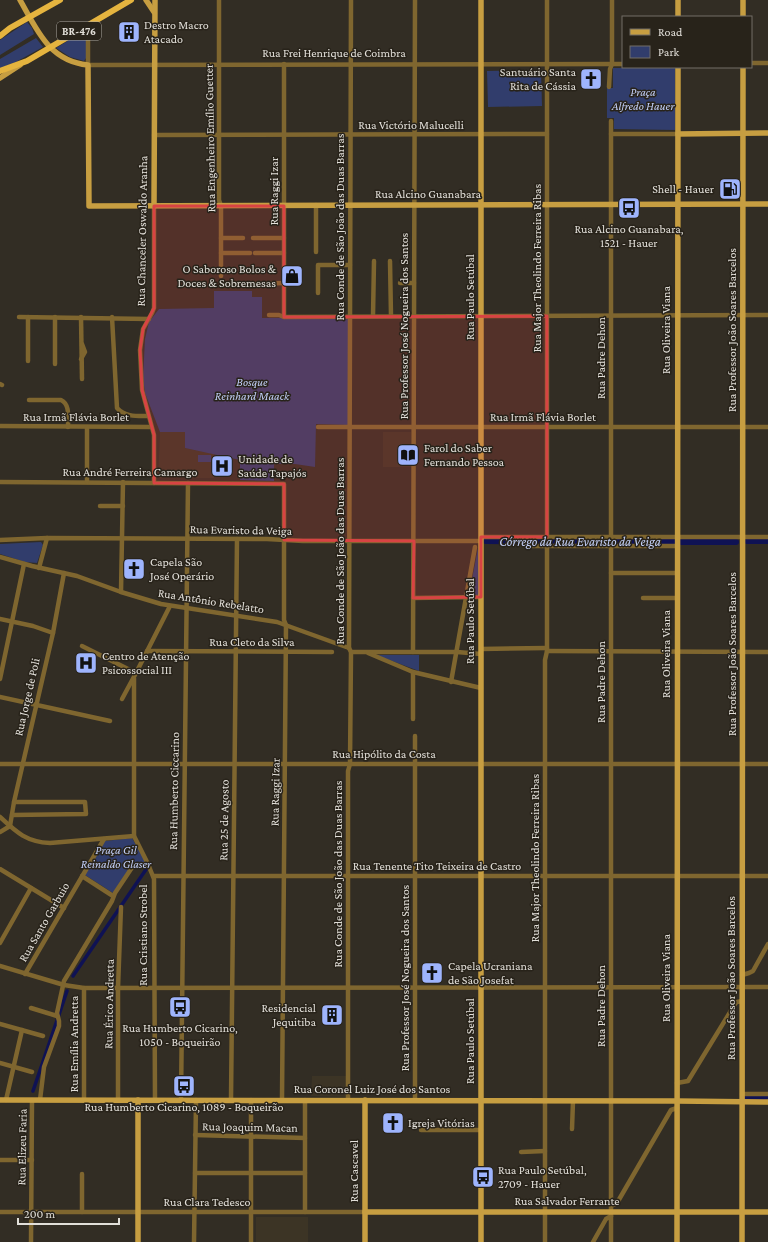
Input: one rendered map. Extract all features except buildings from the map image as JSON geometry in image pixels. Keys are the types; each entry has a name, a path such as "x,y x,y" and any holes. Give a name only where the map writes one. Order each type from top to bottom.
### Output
{"highway":[{"name":"BR-476","path":"0,35 60,0"},
{"name":"BR-476","path":"0,71 27,61 131,0"}],"main road":[{"path":"20,0 50,48"},
{"path":"146,0 155,14"},
{"name":"Rua Chanceler Oswaldo Aranha","path":"154,206 155,0"},
{"name":"Rua Paulo Setúbal","path":"481,0 481,1242"},
{"path":"678,0 678,16"},
{"path":"743,0 743,16"},
{"name":"Rua Frei Henrique de Coimbra","path":"50,48 59,55 70,60 88,65"},
{"path":"0,78 27,61"},
{"name":"Rua Alcino Guanabara","path":"88,65 89,206 768,204"},
{"name":"Rua Oliveira Viana","path":"677,1242 678,68"},
{"name":"Rua Professor João Soares Barcelos","path":"742,1242 743,68"},
{"path":"678,134 768,134"},
{"name":"Rua Coronel Luiz José dos Santos","path":"0,1100 768,1102"},
{"path":"138,1100 138,1242"},
{"name":"Rua Cascavel","path":"365,1100 365,1242"},
{"name":"Rua Salvador Ferrante","path":"365,1212 768,1212"}],"street":[{"name":"Rua Engenheiro Emílio Guetter","path":"219,0 219,200 221,206 221,276"},
{"name":"Rua Conde de São João das Duas Barras","path":"348,1100 351,0"},
{"name":"Rua Professor José Nogueira dos Santos","path":"413,652 416,0"},
{"name":"Rua Major Theolindo Ferreira Ribas","path":"547,0 547,537"},
{"path":"609,87 610,69 612,64 612,0"},
{"path":"88,25 88,65"},
{"path":"752,63 768,63"},
{"name":"Rua Raggi Izar","path":"284,64 284,317"},
{"name":"Rua Frei Henrique de Coimbra","path":"88,65 622,64"},
{"name":"Rua Padre Dehon","path":"611,121 611,1242"},
{"name":"Rua Victório Malucelli","path":"154,135 547,134"},
{"path":"611,134 678,134"},
{"path":"316,205 316,252"},
{"name":"Rua Chanceler Oswaldo Aranha","path":"154,206 154,308 142,334 140,350 143,398 154,442 154,483"},
{"path":"221,238 243,238"},
{"path":"253,238 284,238"},
{"path":"221,253 284,253"},
{"path":"373,316 374,260"},
{"path":"390,261 390,316"},
{"path":"318,293 318,265 350,265"},
{"path":"255,284 284,283"},
{"path":"400,283 414,283"},
{"path":"269,315 279,315 284,317 768,315"},
{"path":"19,317 112,317 149,319"},
{"path":"28,317 28,360"},
{"path":"55,317 55,364"},
{"path":"81,317 82,379"},
{"path":"112,317 117,408 120,412 127,415 148,416"},
{"path":"29,400 60,400 65,402 67,405 68,426"},
{"name":"Rua Irmã Flávia Borlet","path":"0,426 151,427"},
{"path":"87,426 87,482"},
{"name":"Rua Irmã Flávia Borlet","path":"318,427 768,427"},
{"name":"Rua André Ferreira Camargo","path":"0,482 284,484"},
{"path":"121,592 123,482"},
{"name":"Rua Humberto Ciccarino","path":"181,1100 188,483"},
{"name":"Rua Raggi Izar","path":"282,1100 286,652 286,625 284,620 284,484"},
{"path":"100,506 123,506"},
{"name":"Rua Evaristo da Veiga","path":"0,540 48,538 122,538 414,541 547,537 768,537"},
{"path":"39,568 48,538"},
{"name":"Rua 25 de Agosto","path":"232,1100 237,539"},
{"path":"530,546 677,546"},
{"name":"Rua Major Theolindo Ferreira Ribas","path":"545,1242 545,660 547,650 547,546"},
{"path":"452,682 475,547"},
{"name":"Rua Antônio Rebelatto","path":"0,557 39,568 64,573 170,606 277,622 350,650"},
{"path":"0,679 24,564"},
{"name":"Rua Jorge de Poli","path":"10,826 22,764 53,633 64,573"},
{"path":"611,573 677,573"},
{"path":"413,598 481,597"},
{"path":"643,598 677,598"},
{"path":"122,699 170,606"},
{"path":"0,619 32,626 53,633"},
{"path":"82,646 135,675"},
{"path":"350,650 365,652 481,652 547,650 611,652 768,652"},
{"name":"Rua Cleto da Silva","path":"147,652 332,652"},
{"path":"365,652 413,672 481,688"},
{"path":"413,672 413,719"},
{"name":"Rua Cristiano Strobel","path":"135,675 133,764 134,836 154,876 155,1100"},
{"path":"0,698 110,721"},
{"name":"Rua Professor José Nogueira dos Santos","path":"414,736 414,1100"},
{"name":"Rua Hipólito da Costa","path":"0,764 768,764"},
{"path":"12,815 86,814 85,802 14,802"},
{"path":"0,817 26,838 33,842 40,843 50,844 134,836"},
{"path":"0,832 10,826"},
{"name":"Rua Santo Garbuio","path":"25,974 104,839"},
{"path":"40,1100 44,1067 59,1026 58,1017 66,976 112,901 113,896 133,866 148,864"},
{"path":"0,869 64,908"},
{"path":"82,876 113,896"},
{"name":"Rua Tenente Tito Teixeira de Castro","path":"154,876 768,876"},
{"path":"0,943 31,888"},
{"name":"Rua Érico Andretta","path":"118,1100 118,988 121,907"},
{"path":"742,975 749,974 752,971 768,944"},
{"path":"0,966 64,985 84,988 768,987"},
{"name":"Rua Emília Andretta","path":"84,988 84,1100"},
{"path":"677,1083 688,1081 735,1004 742,1001"},
{"path":"31,1008 58,1017"},
{"path":"0,1024 44,1036"},
{"path":"6,1100 22,1030"},
{"path":"0,1063 32,1072"},
{"path":"742,1094 768,1094"},
{"name":"Rua Elizeu Faria","path":"31,1242 32,1100"},
{"path":"194,1242 196,1100"},
{"path":"251,1100 251,1242"},
{"path":"305,1100 305,1212"},
{"path":"572,1129 573,1101"},
{"path":"593,1242 671,1110 677,1108"},
{"path":"421,1130 481,1130"},
{"name":"Rua Joaquim Macan","path":"195,1136 305,1138"},
{"path":"521,1152 545,1151"},
{"path":"0,1160 32,1160"},
{"path":"195,1173 305,1173"},
{"path":"82,1174 82,1212"},
{"name":"Rua Clara Tedesco","path":"0,1212 365,1212"}],"highlighted area":[{"path":"154,206 284,206 284,317 547,316 547,537 481,537 481,597 413,598 414,541 284,540 284,484 154,483 154,435 142,390 140,350 143,329 154,308"}],"shaded area":[{"path":"160,432 185,432 185,448 214,454 214,478 158,478"},
{"path":"383,432 411,432 411,467 383,467"},
{"path":"312,1076 346,1076 346,1097 311,1096"},
{"path":"256,1217 308,1217 308,1242 256,1242"}],"green space":[{"path":"27,22 32,28 34,34 0,55 0,40"},
{"path":"84,31 86,34 86,58 84,61 70,57 56,48"},
{"path":"36,38 43,47 14,63 0,68 0,59"},
{"name":"Praça Alfredo Hauer","path":"613,68 675,68 675,130 614,129 614,118 607,118 607,88 613,88"},
{"path":"541,70 542,106 488,107 487,71"},
{"name":"Bosque Reinhard Maack","path":"214,291 252,291 252,297 262,297 262,318 348,318 348,425 316,424 315,467 295,464 274,464 274,481 240,480 240,460 185,448 185,432 160,432 145,393 143,378 145,339 149,322 159,309 214,308"},
{"path":"198,455 211,455 211,462 198,462"},
{"path":"41,542 43,545 37,563 25,562 0,554 0,544"},
{"path":"478,548 479,595 469,595"},
{"path":"376,655 419,655 419,671"},
{"name":"Praça Gil Reinaldo Glaser","path":"132,838 146,862 132,864 113,893 85,875 105,841"}],"waterway":[{"name":"Córrego da Rua Evaristo da Veiga","path":"486,541 674,542"},
{"name":"Córrego da Rua Evaristo da Veiga","path":"747,541 768,541"},
{"name":"Córrego da Rua Evaristo da Veiga","path":"681,542 736,542"},
{"path":"73,976 147,868"},
{"path":"33,1091 67,991"},
{"path":"747,1098 768,1098"}],"place":[{"name":"Destro Macro Atacado","path":"129,32"},
{"name":"Santuário Santa Rita de Cássia","path":"591,79"},
{"name":"Shell - Hauer","path":"730,189"},
{"name":"Rua Alcino Guanabara, 1521 - Hauer","path":"629,208"},
{"name":"O Saboroso Bolos & Doces & Sobremesas","path":"292,276"},
{"name":"Farol do Saber Fernando Pessoa","path":"408,455"},
{"name":"Unidade de Saúde Tapajós","path":"222,466"},
{"name":"Capela São José Operário","path":"134,569"},
{"name":"Centro de Atenção Psicossocial III","path":"86,663"},
{"name":"Capela Ucraniana de São Josefat","path":"432,973"},
{"name":"Rua Humberto Cicarino, 1050 - Boqueirão","path":"180,1007"},
{"name":"Residencial Jequitiba","path":"332,1015"},
{"name":"Rua Humberto Cicarino, 1089 - Boqueirão","path":"184,1086"},
{"name":"Igreja Vitórias","path":"393,1123"},
{"name":"Rua Paulo Setúbal, 2709 - Hauer","path":"483,1177"}]}
